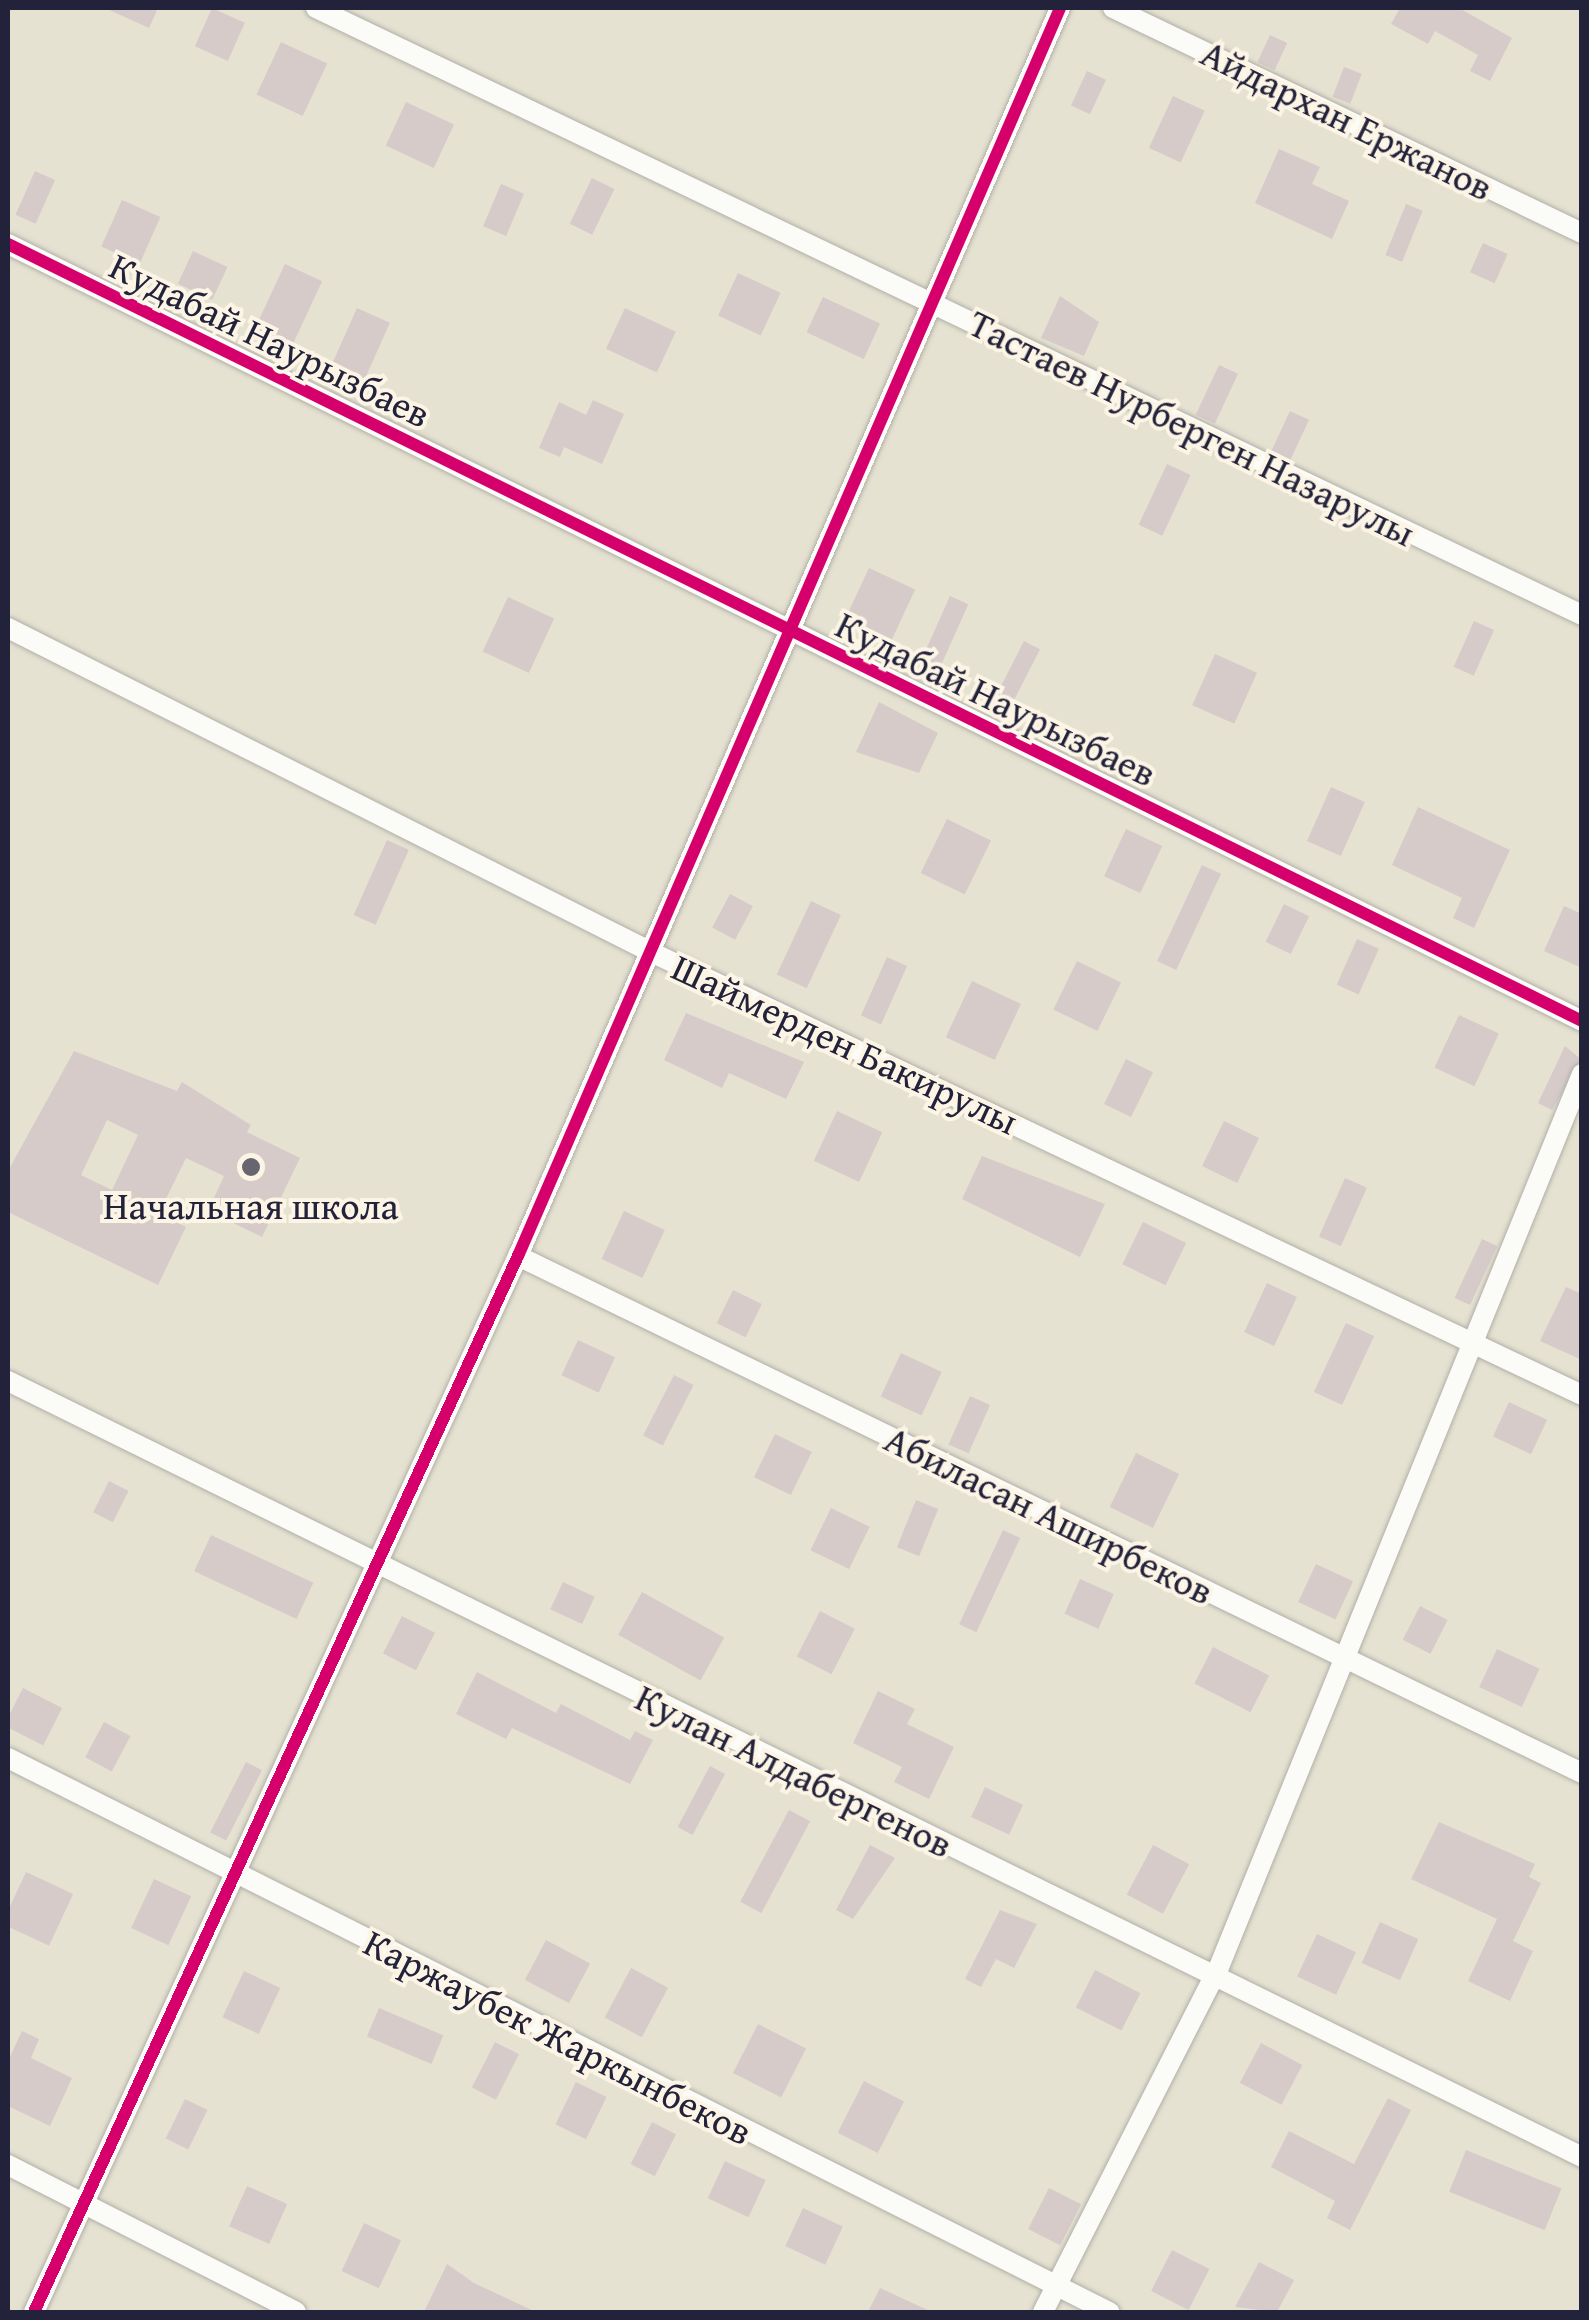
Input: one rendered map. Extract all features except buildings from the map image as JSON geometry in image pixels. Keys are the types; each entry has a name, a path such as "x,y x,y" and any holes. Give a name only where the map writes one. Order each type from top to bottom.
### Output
{"street":[{"name":"Тастаев Нурберген Назарулы","path":"316,8 1582,615"},
{"path":"34,2312 241,1876 518,1256 1060,8"},
{"name":"Айдархан Ержанов","path":"1113,8 1582,234"},
{"name":"Кудабай Наурызбаев","path":"8,244 1582,1022"},
{"name":"Шаймерден Бакирулы","path":"8,628 651,952 1582,1395"},
{"path":"1043,2312 1212,1979 1582,1074"},
{"name":"Абиласан Аширбеков","path":"518,1256 1582,1772"},
{"name":"Кулан Алдабергенов","path":"8,1381 1212,1979 1582,2157"},
{"name":"Каржаубек Жаркынбеков","path":"8,1758 1109,2312"},
{"path":"8,2164 296,2312"}],"cycle path":[{"path":"34,2312 518,1256 1060,8"},
{"path":"8,244 1582,1021"}],"place":[{"name":"Начальная школа","path":"251,1167"}]}
